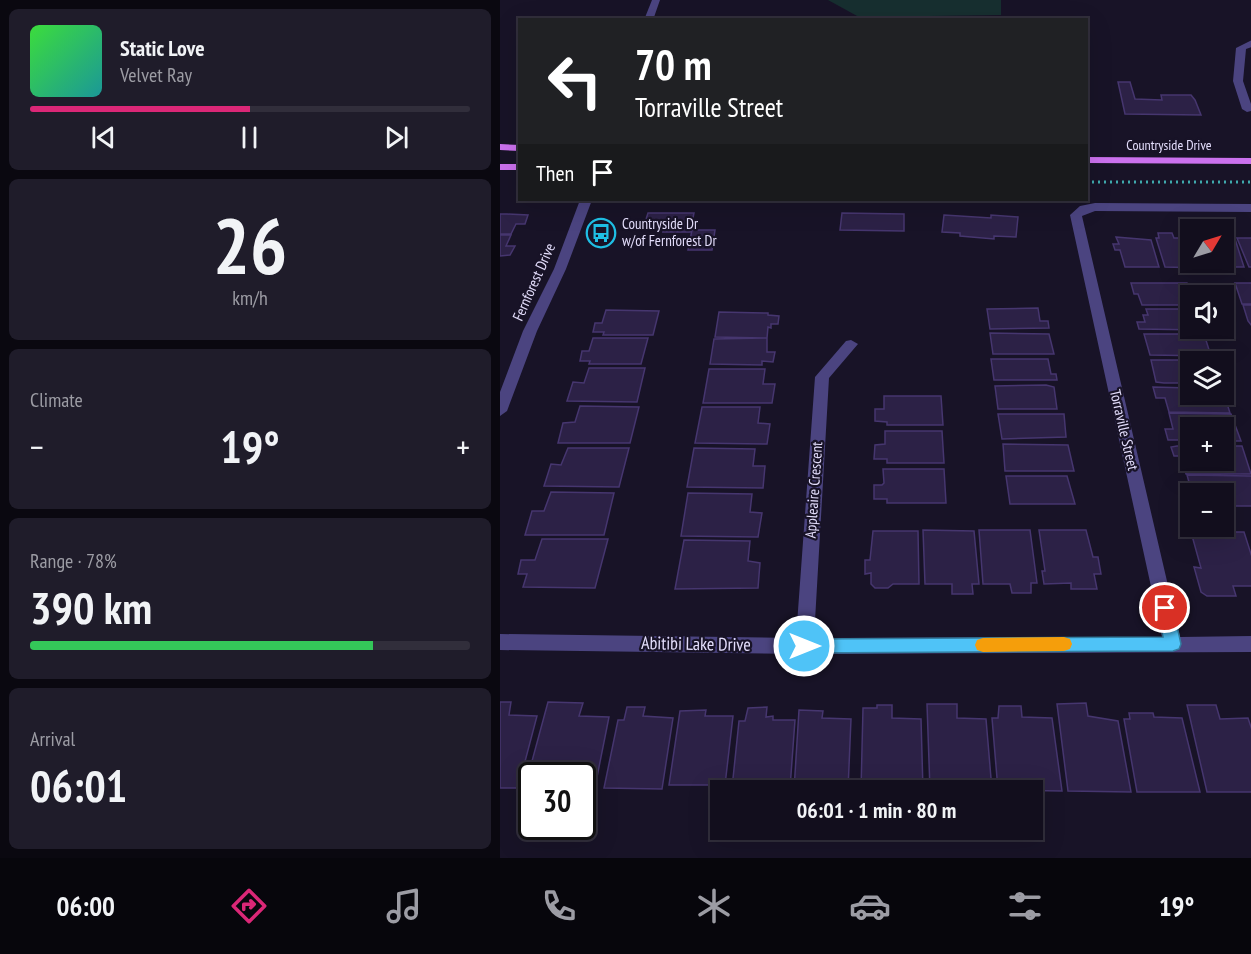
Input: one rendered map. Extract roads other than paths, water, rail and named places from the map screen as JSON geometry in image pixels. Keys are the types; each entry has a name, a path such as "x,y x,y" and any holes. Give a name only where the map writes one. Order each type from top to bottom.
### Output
{"main road":[{"path":"500,147 518,147"},
{"name":"Countryside Drive","path":"1088,160 1252,161"},
{"path":"500,167 518,167"}],"street":[{"path":"649,18 656,0"},
{"path":"1247,109 1238,81 1241,48 1252,43"},
{"name":"Fernforest Drive","path":"500,411 530,331 560,269 586,201"},
{"name":"Torraville Street","path":"1173,644 1076,215 1084,209 1095,207 1252,208"},
{"name":"Appleaire Crescent","path":"804,646 822,377 851,344"},
{"name":"Abitibi Lake Drive","path":"500,642 804,646 1252,645"}],"place":[{"name":"Countryside Dr w/of Fernforest Dr","path":"601,233"}]}
